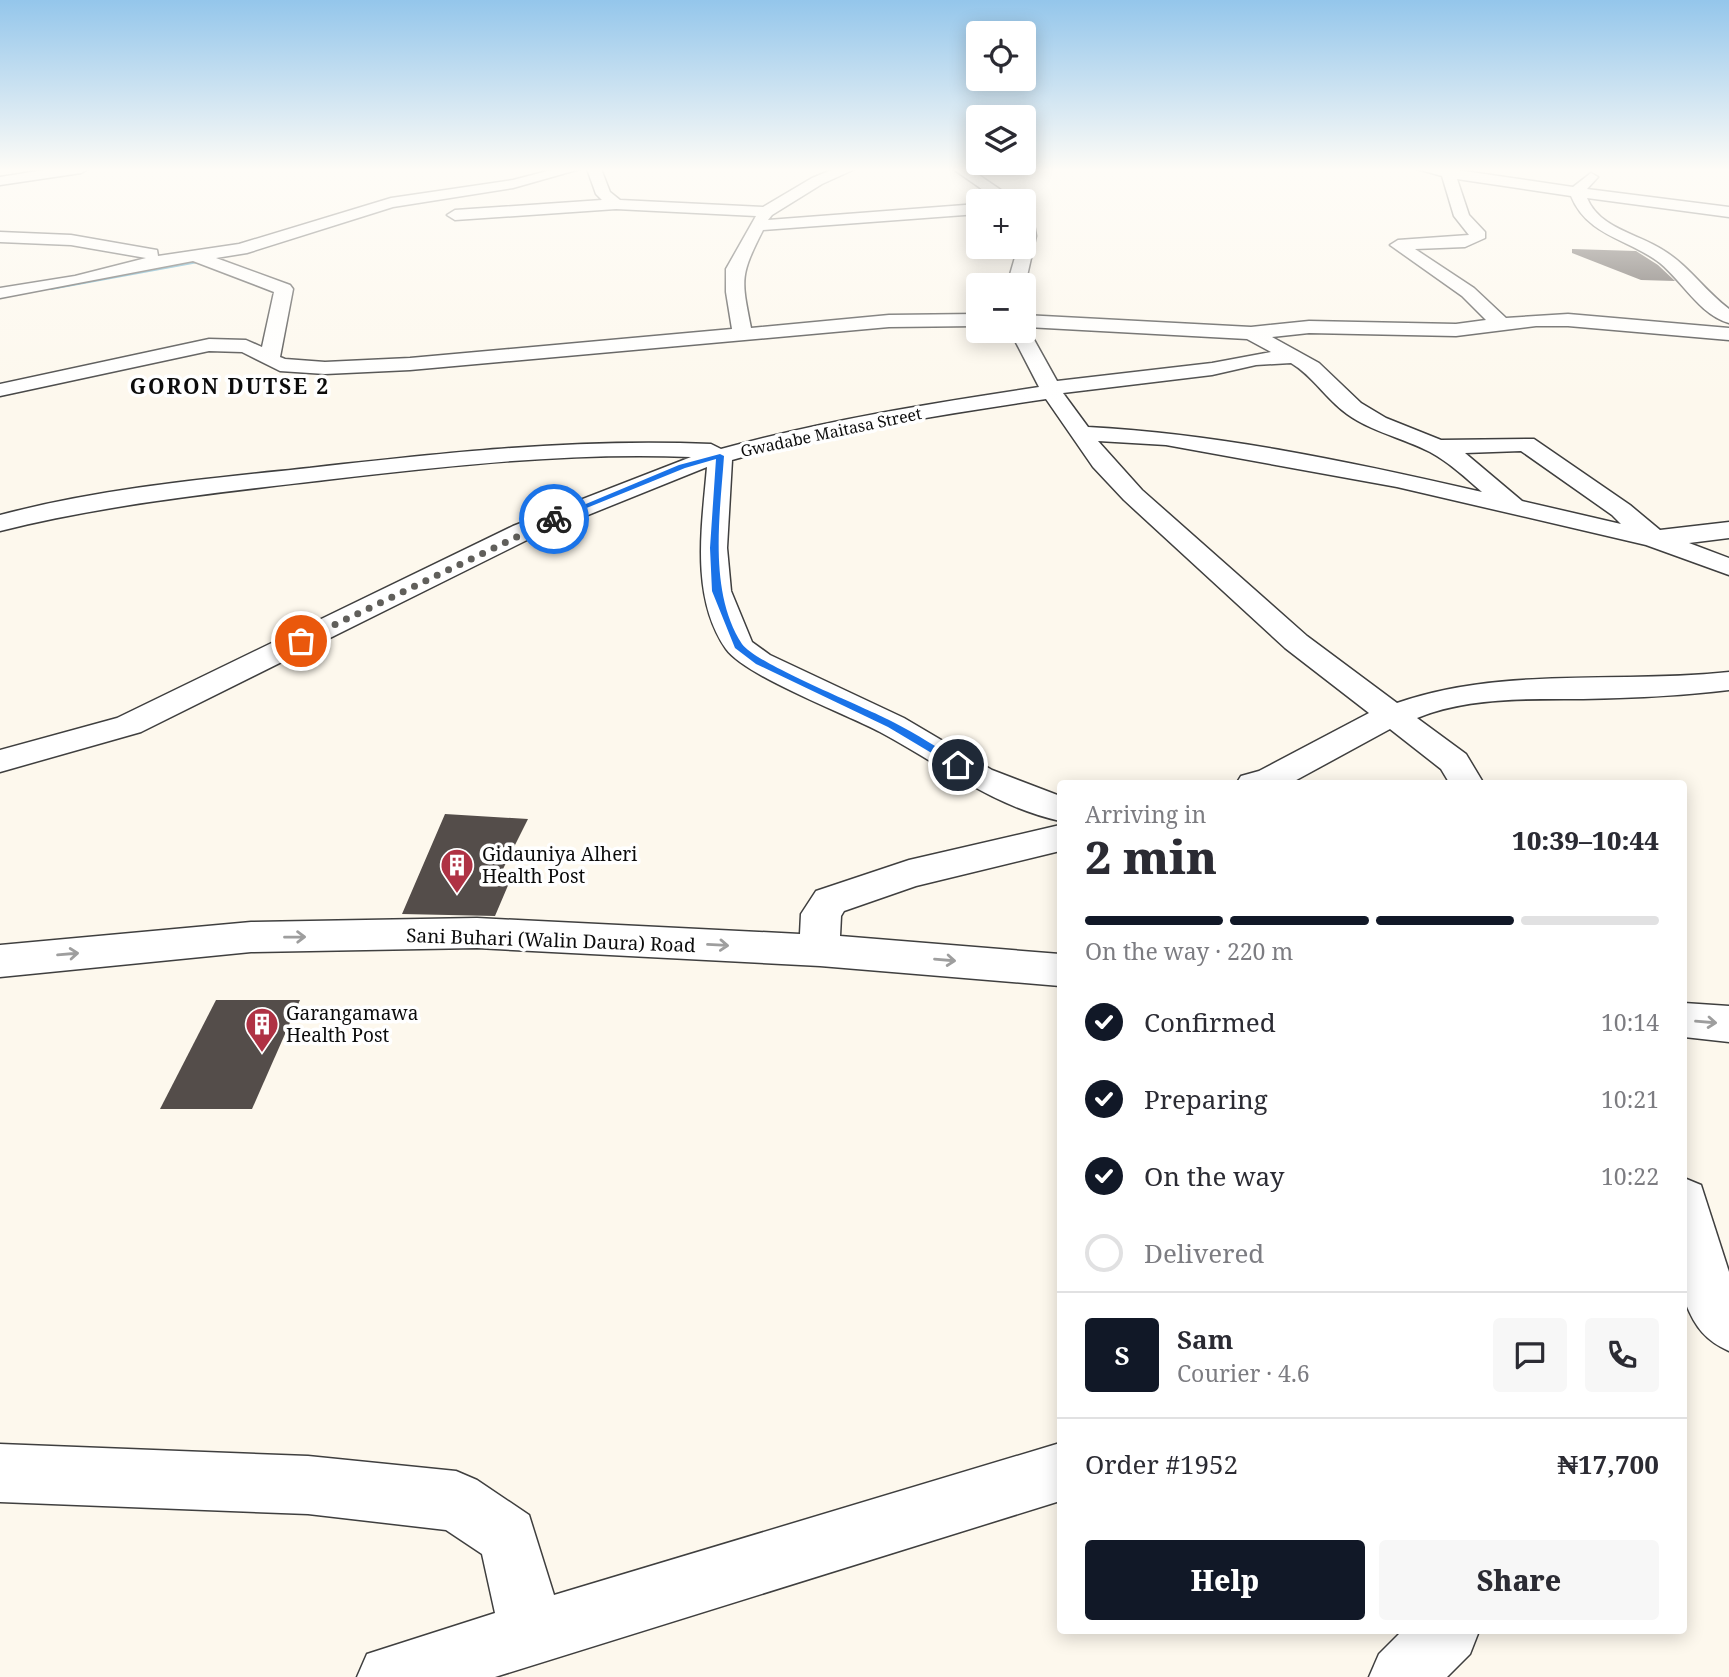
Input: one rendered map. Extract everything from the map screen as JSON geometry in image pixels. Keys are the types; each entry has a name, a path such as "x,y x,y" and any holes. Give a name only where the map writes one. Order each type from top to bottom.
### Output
{"street":[{"path":"119,247 218,263 241,275 284,289 269,360"},
{"path":"0,293 75,281 184,257 249,247"},
{"path":"743,336 734,292 735,269 747,247"},
{"path":"1401,247 1468,292 1501,324"},
{"path":"1644,247 1667,260 1696,294 1729,317"},
{"path":"0,390 209,345 246,346 280,365 325,368 410,364 889,321 966,320"},
{"path":"1036,322 1251,332 1309,327 1455,330 1536,320 1599,321 1729,334"},
{"path":"1251,332 1298,357 1353,408 1378,423 1438,447 1461,461 1515,508"},
{"path":"1026,343 1051,390 1101,462 1143,504 1296,642 1454,762 1465,780"},
{"name":"Gwadabe Maitasa Street","path":"0,761 129,725 522,532 682,467 727,454 958,406 1051,390 1212,369 1256,359 1298,357"},
{"path":"1081,433 1166,438 1396,480 1654,539 1729,567"},
{"path":"1438,447 1526,444 1621,509 1654,539 1729,530"},
{"path":"0,523 76,505 150,492 409,464 666,448 727,454 714,548 717,591 738,646 759,662 892,725 980,778 1057,808"},
{"path":"1267,780 1391,715 1460,696 1558,688 1681,688 1729,681"},
{"path":"820,950 821,914 830,901 909,874 1057,839"},
{"name":"Sani Buhari (Walin Daura) Road","path":"0,961 251,937 450,934 820,950 1057,970"},
{"path":"1687,1020 1729,1024"},
{"path":"1687,1215 1708,1313"},
{"path":"0,1473 308,1485 456,1501 508,1536 532,1633"},
{"path":"390,1677 1057,1473"},
{"path":"1402,1677 1444,1634"}],"building":[{"path":"1572,249 1636,251 1658,265 1675,281 1641,280 1572,253"},
{"path":"445,814 528,819 500,875 512,876 495,916 402,914"},
{"name":"Garangamawa Health Post","path":"216,1000 300,1000 252,1109 160,1109"}],"waterway":[{"path":"51,288 207,260"}],"way so far":[{"path":"301,641 522,532 554,519"}],"place":[{"name":"Gidauniya Alheri Health Post","path":"457,895"},
{"name":"Garangamawa Health Post","path":"262,1054"}],"district":[{"name":"GORON DUTSE 2","path":"230,387"}],"route":[{"path":"554,519 682,467 720,456 714,548 717,591 738,646 759,662 892,725 958,765"}]}
